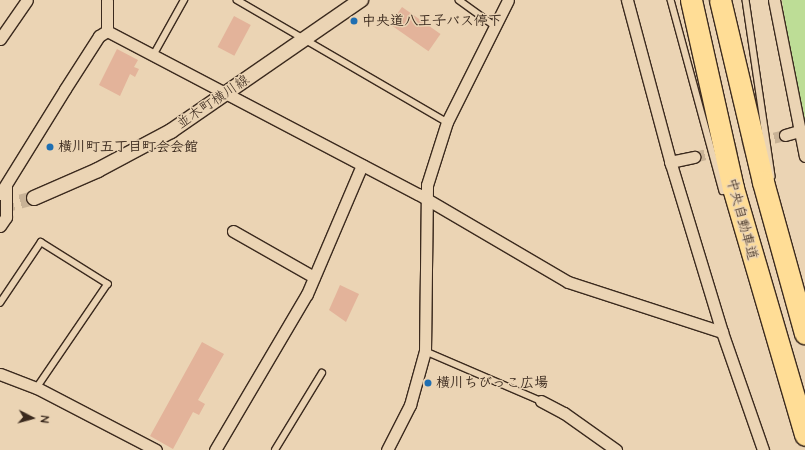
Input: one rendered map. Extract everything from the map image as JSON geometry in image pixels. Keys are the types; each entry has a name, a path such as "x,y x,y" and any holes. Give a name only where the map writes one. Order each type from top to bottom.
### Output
{"highway":[{"name":"中央自動車道","path":"690,0 733,188 772,331 805,435"},
{"name":"中央自動車道","path":"720,0 761,175 805,333"}],"street":[{"path":"0,39 3,29 27,0"},
{"path":"107,0 107,31"},
{"name":"並木町横川線","path":"34,198 129,154 228,94 361,0"},
{"path":"386,450 410,405 425,351 424,199 447,122 508,0"},
{"path":"627,0 670,162 722,332 763,450"},
{"path":"774,0 805,156"},
{"path":"107,31 154,54 362,165 568,282 722,332"},
{"path":"0,226 6,217 3,190 65,88 100,36 107,31"},
{"path":"785,135 799,131"},
{"path":"670,162 694,157"},
{"path":"215,450 314,277 362,165"},
{"path":"233,231 314,277"},
{"path":"0,374 37,388 156,450"},
{"path":"541,401 564,413 616,450"}],"lane":[{"path":"154,54 184,0"},
{"path":"237,0 306,38 447,122"},
{"path":"459,0 495,26"},
{"path":"672,0 726,198"},
{"path":"746,0 758,98 773,182"},
{"path":"777,205 794,296"},
{"path":"736,227 772,331"},
{"path":"0,303 41,242 108,284 37,388"},
{"path":"425,351 541,401"},
{"path":"275,450 322,373"}],"green space":[{"path":"782,0 805,0 805,123 787,37"}],"building":[{"path":"402,7 441,34 428,51 390,24"},
{"path":"234,16 251,25 234,56 218,47"},
{"path":"117,49 138,60 134,67 139,69 135,77 130,74 120,96 99,85"},
{"path":"340,285 359,294 346,322 329,310"},
{"path":"202,342 224,354 198,400 205,404 199,415 193,412 173,449 150,436"}],"tunnel":[{"path":"694,157 785,135"},
{"path":"0,207 34,198"}],"place":[{"name":"中央道八王子バス停下","path":"354,21"},
{"name":"横川町五丁目町会会館","path":"50,147"},
{"name":"横川ちびっこ広場","path":"428,383"}]}
